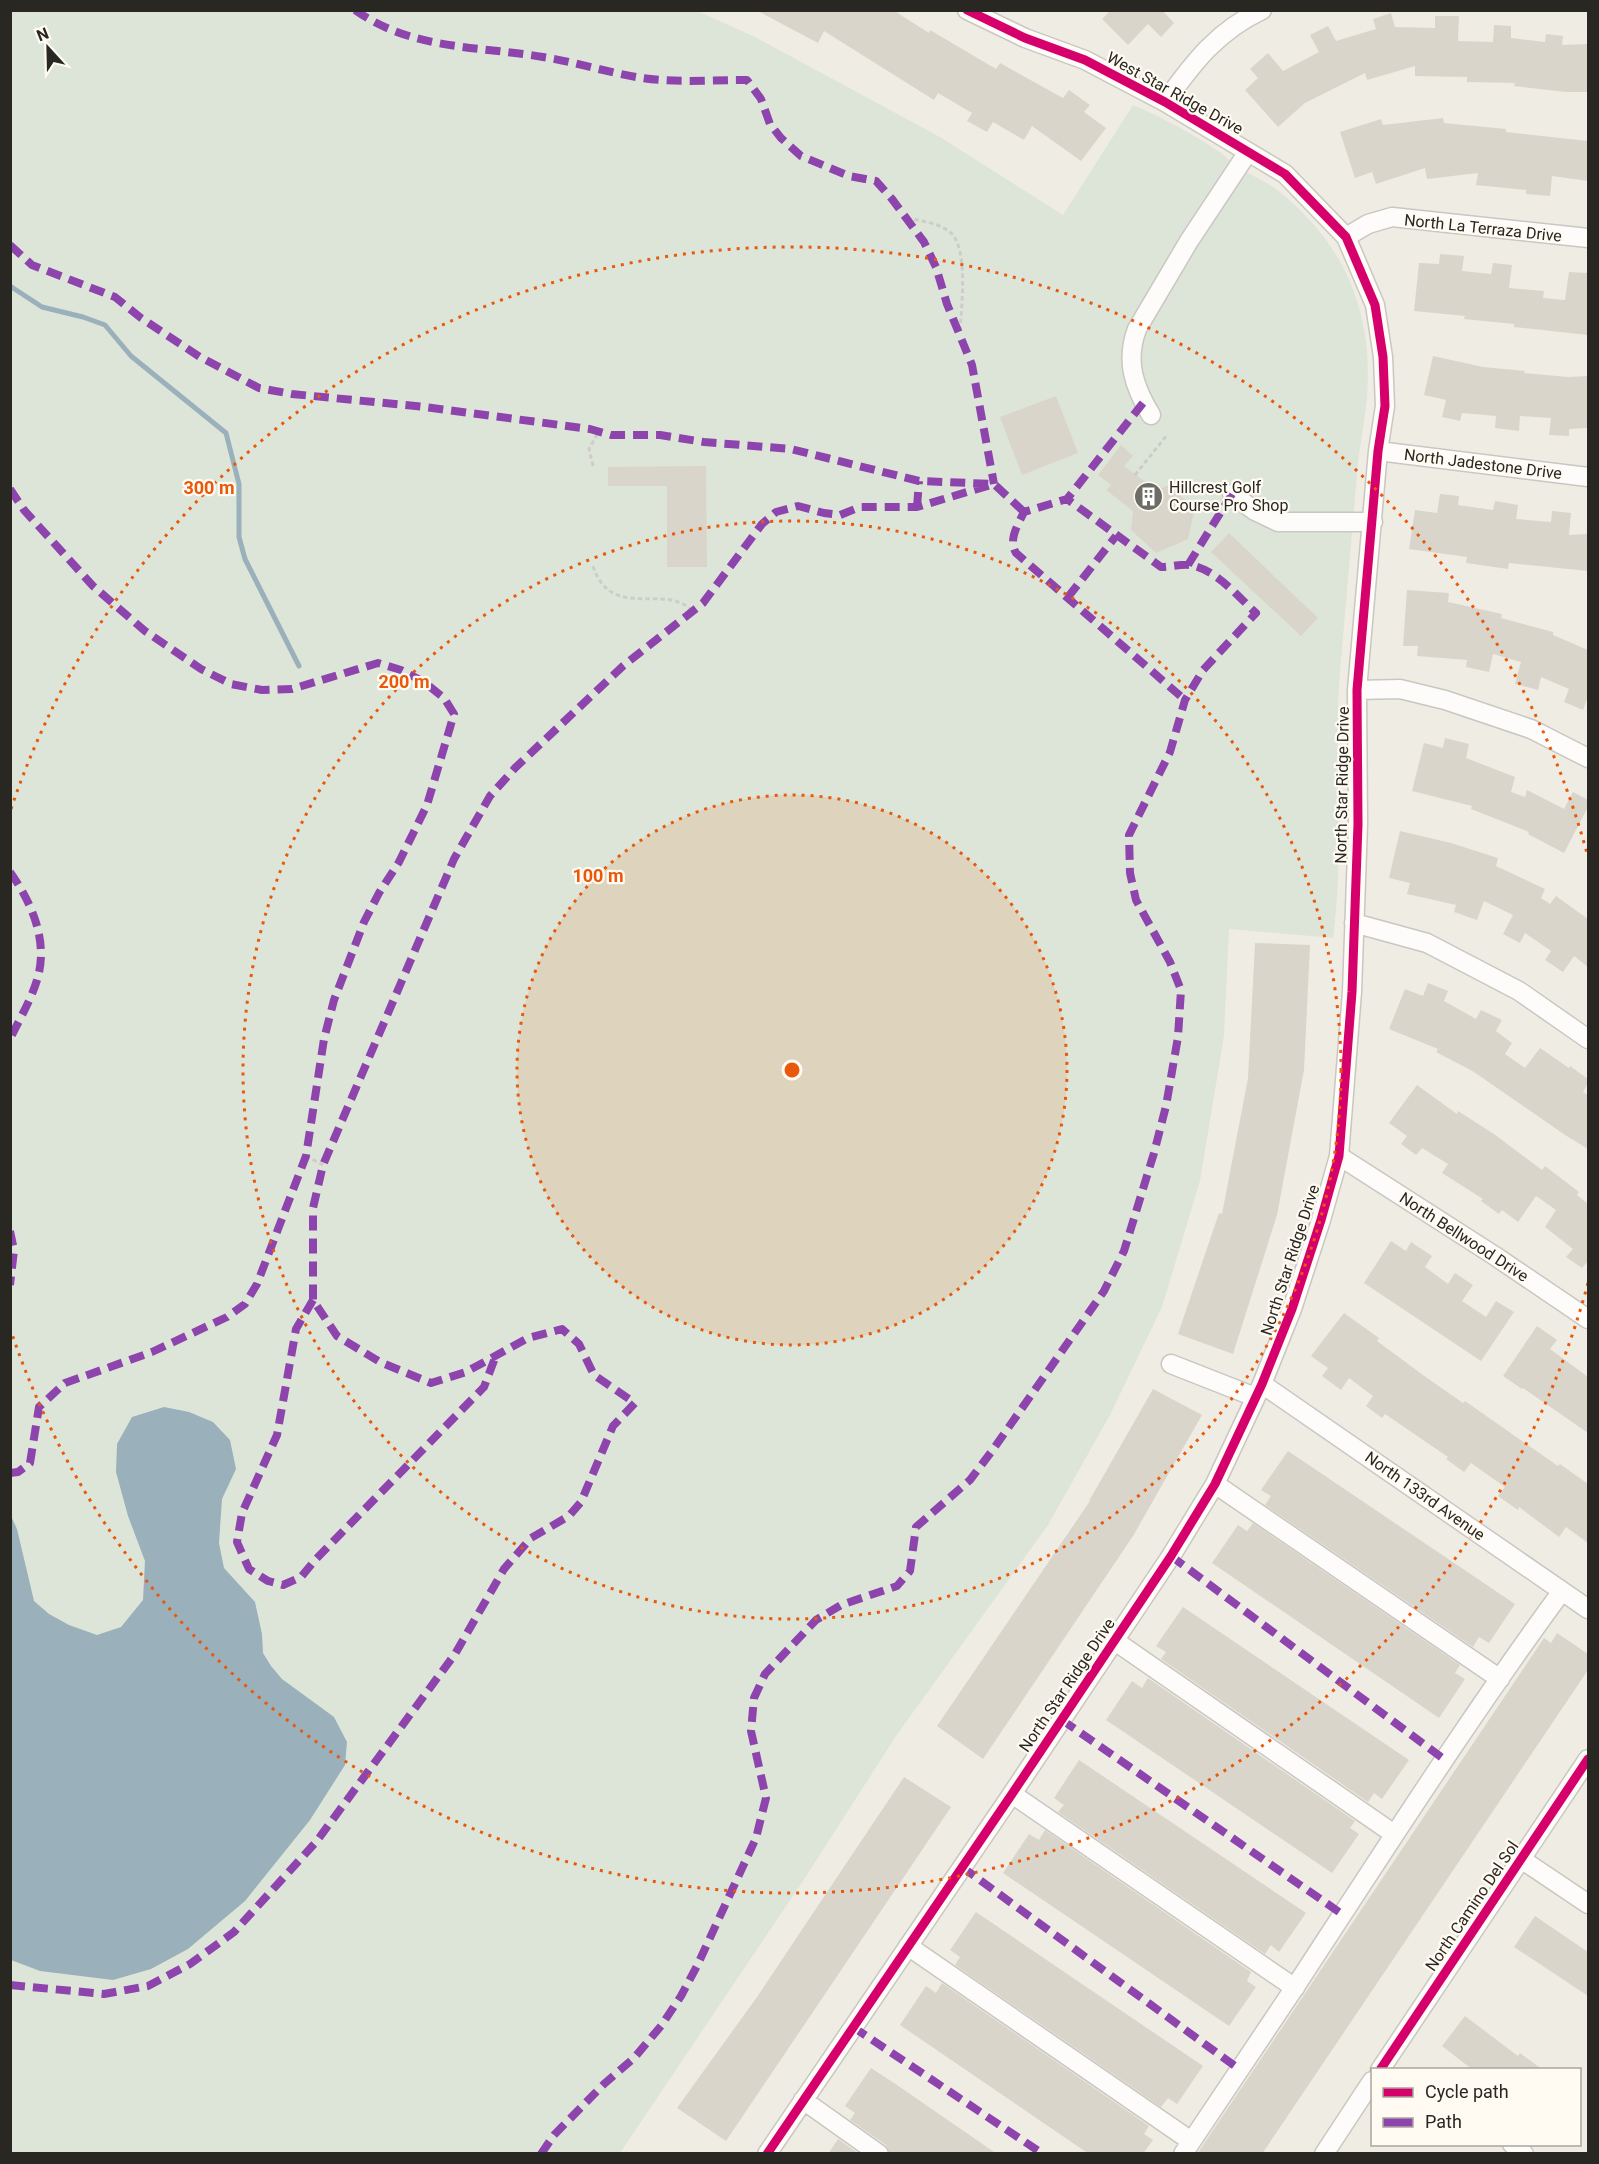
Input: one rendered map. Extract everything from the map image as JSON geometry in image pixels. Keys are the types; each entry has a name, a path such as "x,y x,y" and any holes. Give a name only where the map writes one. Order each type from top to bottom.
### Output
{"street":[{"name":"West Star Ridge Drive","path":"967,10 1025,38 1085,60 1165,102 1285,174 1346,237"},
{"path":"1165,102 1191,66 1217,38 1262,10"},
{"path":"1151,415 1132,376 1133,339 1189,241 1248,152"},
{"name":"North La Terraza Drive","path":"1346,237 1368,224 1392,217 1588,238"},
{"name":"North Star Ridge Drive","path":"767,2154 1012,1794 1171,1556 1215,1484 1292,1309 1321,1220 1338,1156 1352,992 1358,824 1357,690 1378,451 1386,406 1383,357 1375,305 1346,237"},
{"name":"North Jadestone Drive","path":"1378,451 1588,477"},
{"path":"1232,494 1255,512 1278,522 1373,522"},
{"path":"1357,690 1400,689 1445,700 1532,729 1588,758"},
{"path":"1354,923 1427,942 1519,991 1588,1039"},
{"name":"North Bellwood Drive","path":"1338,1156 1495,1256 1588,1319"},
{"name":"North 133rd Avenue","path":"1171,1364 1258,1390 1588,1609"},
{"path":"1215,1484 1500,1679"},
{"path":"908,1946 1187,2147 1394,1834 1562,1591"},
{"path":"1114,1641 1394,1834"},
{"name":"North Camino Del Sol","path":"1389,2066 1521,1859 1588,1759"},
{"path":"1012,1794 1294,1988"},
{"path":"1521,1859 1588,1904"},
{"path":"1324,2154 1371,2083"},
{"path":"803,2100 879,2154"}],"path":[{"path":"907,218 938,225 952,234 960,253 963,274 960,333"},
{"path":"593,466 589,449 599,431"},
{"path":"1135,475 1167,435"},
{"path":"593,566 598,581 616,596 640,600 672,601 692,611"},
{"path":"306,1156 323,1165"}],"shaded area":[{"path":"11,11 697,11 753,36 940,137 1063,215 1133,105 1167,121 1210,146 1239,168 1276,189 1301,211 1338,259 1361,313 1368,374 1340,672 1338,705 1339,838 1333,938 1229,929 1224,1036 1200,1181 1162,1307 1110,1415 1048,1525 896,1736 803,1881 620,2153 11,2154"}],"water":[{"path":"164,1407 189,1412 213,1422 230,1440 236,1469 222,1499 219,1543 224,1568 255,1602 262,1634 263,1653 271,1666 282,1679 334,1717 347,1742 345,1765 310,1820 245,1901 188,1949 151,1969 113,1980 40,1971 11,1960 11,1516 17,1529 34,1601 49,1614 69,1625 97,1635 121,1627 143,1600 145,1561 128,1516 116,1472 117,1444 132,1417"}],"building":[{"path":"756,10 893,10 929,33 930,30 996,69 1000,63 1063,98 1069,90 1090,105 1084,112 1106,128 1081,161 1032,126 1024,140 993,122 987,132 967,121 972,113 938,93 934,100 824,31 818,43"},
{"path":"1111,10 1162,10 1174,23 1161,37 1148,24 1128,45 1102,19"},
{"path":"1391,13 1395,27 1435,28 1435,16 1459,16 1458,41 1493,42 1494,25 1511,26 1511,38 1545,42 1546,34 1563,36 1562,45 1588,44 1588,92 1514,86 1515,83 1467,82 1467,77 1415,76 1415,66 1367,80 1365,73 1305,103 1278,127 1245,90 1258,78 1250,69 1268,53 1283,71 1319,52 1310,35 1328,26 1336,41 1376,29 1373,19"},
{"path":"1443,118 1444,123 1588,141 1588,181 1552,176 1550,196 1526,194 1526,190 1476,185 1478,173 1427,179 1425,168 1376,184 1372,172 1355,178 1340,132 1381,119 1383,125"},
{"path":"1440,254 1464,256 1462,271 1491,274 1493,263 1512,265 1509,288 1544,291 1543,298 1565,300 1569,272 1588,273 1588,335 1514,327 1514,324 1464,319 1465,316 1414,311 1419,263 1439,264"},
{"path":"1433,356 1483,367 1525,371 1524,373 1568,377 1588,376 1588,428 1569,429 1569,436 1549,435 1551,418 1520,416 1519,431 1495,428 1496,416 1462,413 1460,421 1442,417 1446,400 1424,395"},
{"path":"1056,396 1078,453 1022,475 1000,417"},
{"name":"Hillcrest Golf Course Pro Shop","path":"1121,445 1133,456 1124,466 1156,490 1167,486 1195,507 1188,539 1156,553 1131,530 1133,511 1106,490 1111,485 1098,475"},
{"path":"706,466 707,567 667,567 667,486 608,486 608,467"},
{"path":"1440,494 1459,496 1458,505 1493,510 1495,501 1518,505 1516,519 1551,522 1552,511 1571,513 1569,535 1588,534 1588,571 1509,563 1508,569 1466,563 1467,557 1409,549 1415,510 1437,513"},
{"path":"1229,533 1318,618 1301,636 1211,552"},
{"path":"1407,590 1449,593 1448,602 1502,614 1501,618 1553,632 1553,635 1588,650 1588,696 1583,710 1564,702 1569,689 1541,677 1538,690 1515,684 1521,662 1493,654 1489,672 1466,667 1467,660 1417,656 1418,646 1403,646"},
{"path":"1445,738 1469,744 1466,758 1515,777 1511,792 1525,797 1527,790 1564,809 1573,792 1588,800 1588,807 1564,853 1528,834 1529,832 1471,809 1472,806 1412,791 1424,743 1443,748"},
{"path":"1400,831 1451,843 1498,858 1496,866 1545,889 1541,898 1550,904 1556,896 1588,919 1588,967 1574,956 1563,972 1545,960 1551,951 1525,933 1520,943 1503,934 1513,915 1484,901 1477,920 1454,912 1456,905 1407,894 1410,883 1389,878"},
{"path":"1255,943 1310,945 1304,1070 1277,1215 1233,1354 1178,1334 1219,1213 1222,1214 1248,1078"},
{"path":"1428,983 1448,991 1444,1001 1476,1019 1481,1010 1502,1020 1496,1031 1512,1043 1505,1054 1525,1068 1540,1048 1588,1079 1583,1092 1588,1095 1588,1149 1474,1072 1436,1052 1438,1049 1389,1029 1405,989 1423,996"},
{"path":"1417,1085 1457,1114 1458,1111 1494,1134 1542,1170 1545,1166 1579,1192 1577,1195 1588,1204 1588,1261 1582,1268 1566,1257 1573,1249 1545,1227 1556,1210 1536,1196 1518,1222 1502,1210 1499,1214 1481,1201 1483,1199 1442,1173 1448,1164 1422,1148 1416,1155 1401,1144 1407,1136 1389,1123"},
{"path":"1391,1241 1406,1251 1411,1242 1432,1256 1425,1267 1448,1284 1455,1273 1473,1285 1462,1301 1486,1317 1496,1301 1514,1312 1481,1361 1364,1283"},
{"path":"1344,1313 1379,1338 1377,1341 1423,1375 1588,1484 1588,1543 1566,1527 1559,1537 1519,1507 1518,1510 1498,1496 1505,1487 1471,1463 1464,1472 1446,1459 1448,1457 1385,1414 1382,1418 1366,1406 1373,1396 1349,1378 1341,1390 1322,1376 1328,1368 1311,1356"},
{"path":"1537,1326 1557,1340 1550,1349 1588,1377 1588,1433 1503,1376"},
{"path":"1153,1389 1202,1415 1133,1536 983,1759 937,1726 1090,1501"},
{"path":"1288,1451 1515,1604 1489,1643 1479,1637 1473,1647 1265,1505 1271,1496 1261,1490"},
{"path":"1253,1523 1460,1665 1455,1673 1465,1679 1439,1718 1212,1563 1238,1525 1247,1531"},
{"path":"1183,1607 1409,1760 1382,1799 1374,1793 1368,1802 1161,1659 1166,1652 1156,1646"},
{"path":"1557,1633 1588,1654 1588,1670 1262,2154 1197,2154 1544,1638 1551,1643"},
{"path":"1148,1678 1355,1821 1350,1828 1359,1834 1332,1873 1106,1720 1132,1681 1142,1688"},
{"path":"1079,1760 1306,1913 1279,1952 1271,1945 1265,1954 1058,1812 1064,1805 1054,1798"},
{"path":"904,1777 951,1807 726,2141 677,2108 757,1997"},
{"path":"1045,1830 1251,1972 1247,1981 1256,1987 1229,2026 1003,1873 1029,1834 1039,1840"},
{"path":"976,1912 1203,2066 1177,2104 1168,2098 1161,2107 955,1965 960,1957 950,1950"},
{"path":"1535,1916 1588,1952 1588,1996 1514,1947"},
{"path":"942,1983 1149,2126 1144,2134 1153,2140 1143,2154 1089,2154 900,2025 926,1986 936,1993"},
{"path":"1465,2016 1518,2056 1520,2053 1540,2068 1470,2068 1442,2046"},
{"path":"871,2068 997,2154 890,2154 886,2145 850,2120 855,2113 845,2106"},
{"path":"838,2139 859,2154 828,2154"}],"waterway":[{"path":"10,286 42,307 105,325 131,356 226,433 239,484 239,537 245,559 299,666"}],"marked path":[{"path":"355,10 376,23 422,40 543,57 655,80 747,80 761,99 770,124 781,138 801,156 849,176 876,181 924,242 936,267 947,304 972,365 994,484"},
{"path":"10,245 32,265 115,297 141,318 200,357 259,388 292,394 425,407 590,429 611,435 660,435 704,442 791,449 919,481 994,484 1024,512"},
{"path":"1143,403 1067,499 1024,512 1013,537 1013,543 1016,553 1185,700"},
{"path":"917,507 919,481"},
{"path":"10,1985 104,1994 148,1986 190,1964 234,1932 316,1842 455,1654 504,1569 531,1538 569,1516 581,1502 613,1426 635,1403 594,1375 579,1344 562,1329 528,1338 466,1372 431,1383 380,1362 337,1336 313,1300 313,1208 323,1165 454,859 490,796 516,767 623,666 703,603 762,524 776,512 798,506 840,515 860,507 917,507 994,484"},
{"path":"10,489 24,510 93,586 145,631 201,669 231,684 262,690 292,689 378,663 401,670 424,682 444,698 454,714 427,805 399,862 364,922 334,1000 324,1039 306,1156 257,1284 245,1304 227,1317 152,1352 65,1383 39,1407 30,1463 18,1472 10,1473"},
{"path":"1188,565 1232,494"},
{"path":"541,2154 554,2135 604,2084 634,2058 661,2026 697,1966 756,1838 766,1798 751,1731 754,1698 765,1674 816,1620 841,1605 897,1586 910,1571 916,1527 970,1480 992,1451 1104,1291 1124,1251 1166,1106 1178,1037 1181,990 1170,962 1136,900 1130,873 1129,835 1170,752 1185,700 1203,670 1256,613 1226,584 1209,572 1190,565 1161,567 1067,499"},
{"path":"1068,597 1116,536"},
{"path":"10,872 31,910 40,937 41,951 37,980 10,1039"},
{"path":"10,1231 14,1250 10,1285"},
{"path":"313,1300 296,1329 277,1435 242,1513 237,1542 249,1569 268,1581 283,1585 301,1577 484,1387 495,1358"},
{"path":"1171,1556 1445,1760"},
{"path":"1062,1720 1342,1914"},
{"path":"962,1867 1239,2069"},
{"path":"853,2027 1043,2154"}],"cycle path":[{"path":"767,2154 1012,1794 1171,1556 1215,1484 1262,1384 1292,1309 1339,1156 1352,992 1358,824 1357,690 1378,451 1385,406 1383,357 1375,305 1346,237 1285,174 1165,102 1085,60 1025,38 967,10"},
{"path":"1381,2068 1588,1759"}],"place":[{"name":"Hillcrest Golf Course Pro Shop","path":"1148,496"}]}
